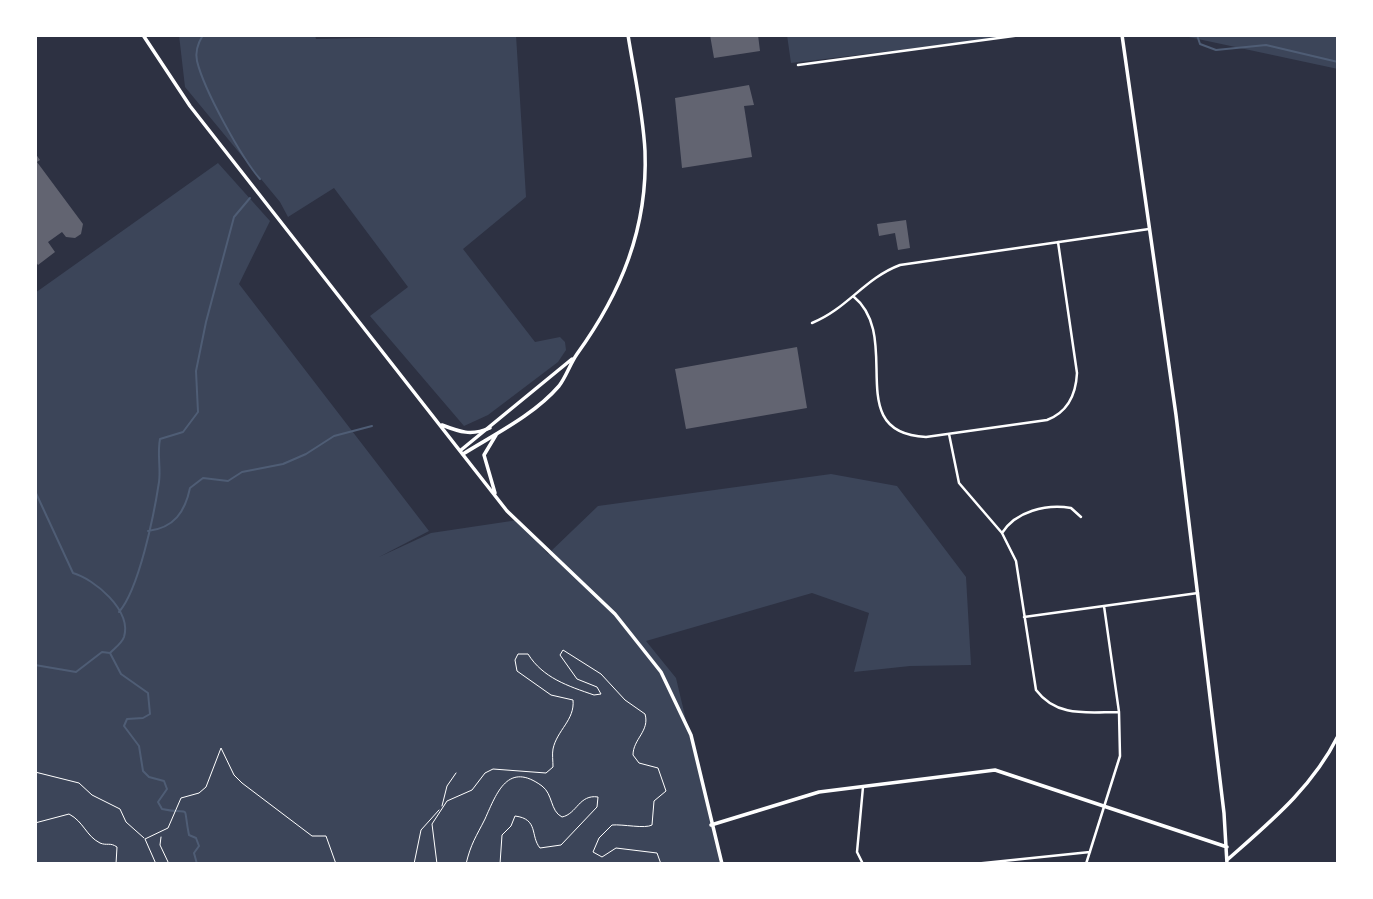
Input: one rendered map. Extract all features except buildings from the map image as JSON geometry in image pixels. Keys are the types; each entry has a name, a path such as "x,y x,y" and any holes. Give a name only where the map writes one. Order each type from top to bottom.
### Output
{"street":[{"path":"143,35 190,106 521,527 615,614 662,672 691,735 722,864"},
{"path":"462,452 496,435 559,386 576,355 599,324 622,281 641,214 645,150 628,35"},
{"path":"798,65 1021,35"},
{"path":"1122,35 1198,593 1227,862"},
{"path":"812,323 836,312 875,276 900,265 1149,229"},
{"path":"853,296 867,309 875,326 878,396 887,420 894,429 912,436 949,434 1048,420 1060,413 1072,400 1077,373 1058,242"},
{"path":"462,452 576,355"},
{"path":"511,410 518,419"},
{"path":"441,425 465,433 478,433 490,428"},
{"path":"949,434 959,483 1002,533 1016,561 1032,678 1045,701 1068,712 1119,712"},
{"path":"495,495 484,462 486,448 496,435"},
{"path":"1002,533 1019,516 1036,510 1071,508 1081,517"},
{"path":"1024,617 1198,593"},
{"path":"1086,864 1121,756 1119,712 1104,606"},
{"path":"1227,862 1298,797 1317,774 1338,736"},
{"path":"711,825 805,795 995,770 1227,847"},
{"path":"863,787 857,852 863,864"},
{"path":"974,864 1090,852"}],"path":[{"path":"414,864 421,830 447,801 472,790 490,770 551,771 552,749 560,731 571,717 573,700 551,695 535,685 517,670 515,660 520,653 528,654 533,664 546,671 553,680 599,695 599,689 577,679 560,655 563,650 601,674 625,700 645,714 646,727 633,748 632,755 639,763 659,768 666,791 654,802 652,825 645,828 633,824 612,825 599,838 593,852 602,857 617,848 657,853 661,864"},
{"path":"145,839 161,834 169,828 181,798 200,793 206,787 221,748 242,783 312,836 326,836 336,864"},
{"path":"35,772 79,783 92,795 122,812 126,822 145,839 156,864"},
{"path":"437,864 432,824 441,808 447,786 456,773"},
{"path":"466,864 473,837 493,797 511,779 524,776 542,786 557,814 562,817 569,816 586,798 598,797 597,807 559,846 540,848 533,827 524,818 515,816 511,826 502,835 500,864"},
{"path":"35,823 69,814 83,822 88,833 99,842 117,847 116,864"},
{"path":"161,834 160,845 169,864"}],"shaded area":[{"path":"179,35 315,35 316,39 516,35 526,197 463,249 535,342 560,337 565,342 566,350 558,362 488,415 464,426 370,316 408,287 334,188 288,217 280,202 185,87"},
{"path":"787,35 1025,35 791,63"},
{"path":"1179,35 1338,35 1338,69 1184,36"},
{"path":"218,163 270,221 239,284 429,531 379,557 431,533 518,520 548,554 598,506 831,474 897,486 966,577 971,665 910,666 854,672 869,613 812,593 646,641 676,678 720,864 35,864 35,293"}],"waterway":[{"path":"203,35 196,54 207,89 224,123 260,179"},
{"path":"1197,35 1200,44 1216,50 1266,45 1338,62"},
{"path":"119,612 133,587 149,532 159,482 160,439 183,432 198,412 196,371 206,322 234,217 250,198"},
{"path":"148,531 165,526 177,517 190,488 203,478 228,481 242,472 283,464 306,454 334,436 372,426"},
{"path":"35,491 73,573 82,576 109,597 117,606 125,627 123,639 110,653 102,652 76,672 35,665"},
{"path":"110,653 121,674 148,693 150,714 143,718 127,719 124,726 139,746 143,771 149,777 164,781 167,789 158,802 162,809 182,811 186,814 189,835 196,838 199,846 194,853 197,864"}]}
